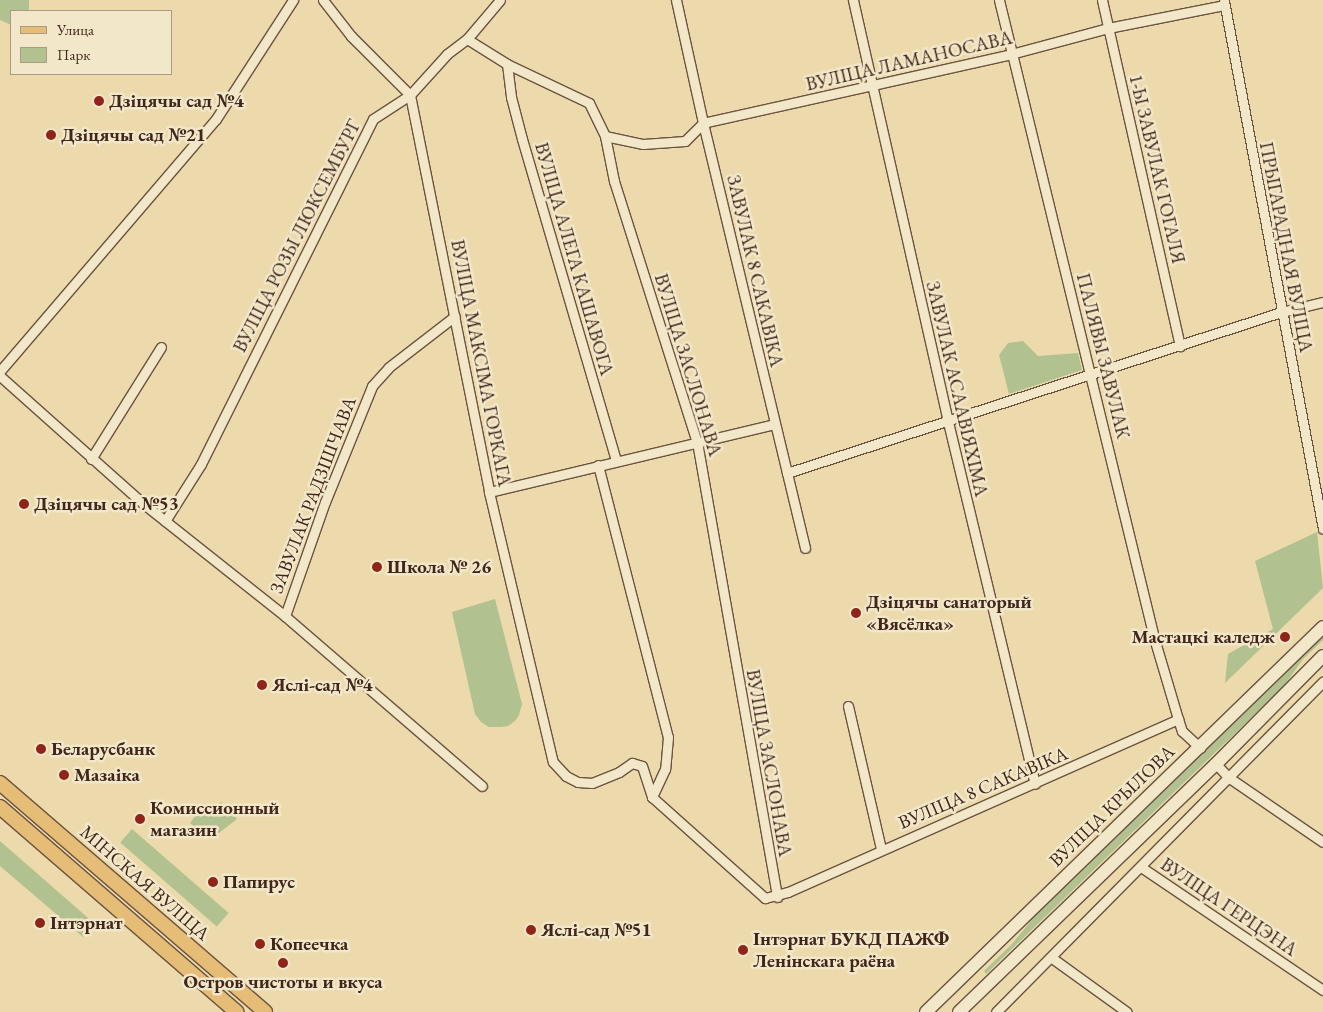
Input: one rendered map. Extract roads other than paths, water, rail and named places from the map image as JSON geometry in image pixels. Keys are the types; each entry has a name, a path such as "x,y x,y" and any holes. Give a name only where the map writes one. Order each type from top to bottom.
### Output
{"main road":[{"name":"ВУЛІЦА КРЫЛОВА","path":"926,1012 1323,627"},
{"path":"959,1012 1216,764 1323,656"},
{"name":"МІНСКАЯ ВУЛІЦА","path":"0,783 265,1012"},
{"name":"МІНСКАЯ ВУЛІЦА","path":"0,807 237,1012"},
{"path":"969,970 985,986"}],"street":[{"path":"0,370 216,119 293,0"},
{"path":"323,0 351,36 410,95"},
{"name":"ВУЛІЦА РОЗЫ ЛЮКСЕМБУРГ","path":"164,521 201,464 373,119 410,95 447,54 467,39 500,0"},
{"name":"ЗАВУЛАК 8 САКАВІКА","path":"676,0 774,424 806,548"},
{"name":"ЗАВУЛАК АСААВІЯХІМА","path":"853,0 948,422 1035,784"},
{"name":"ПАЛЯВЫ ЗАВУЛАК","path":"999,0 1154,638 1178,719"},
{"name":"1-Ы ЗАВУЛАК ГОГАЛЯ","path":"1102,0 1180,346"},
{"name":"ВУЛІЦА ЛАМАНОСАВА","path":"703,123 872,87 1011,54 1108,28 1224,2"},
{"name":"ПРЫГАРАДНАЯ ВУЛІЦА","path":"1224,2 1323,529"},
{"name":"ВУЛІЦА ЗАСЛОНАВА","path":"467,39 507,64 589,103 605,136 614,181 697,442 777,896"},
{"name":"ВУЛІЦА АЛЕГА КАШАВОГА","path":"507,64 512,97 522,139 616,461"},
{"name":"ВУЛІЦА МАКСІМА ГОРКАГА","path":"410,95 489,492 553,762 566,776 578,782 592,783 619,772 632,763 642,766 652,797"},
{"path":"605,136 643,144 685,141 703,123"},
{"path":"787,473 1282,312 1323,302"},
{"name":"ЗАВУЛАК РАДЗІШЧАВА","path":"455,316 389,366 372,386 325,502 285,616 482,786"},
{"path":"91,459 161,347"},
{"path":"0,376 91,459 164,521 285,616"},
{"path":"489,492 774,424"},
{"path":"598,465 668,737 665,769 652,797"},
{"path":"996,1012 1052,958 1323,681"},
{"path":"848,706 881,849"},
{"path":"1178,719 1182,731 1200,748"},
{"name":"ВУЛІЦА 8 САКАВІКА","path":"652,797 765,898 777,896 881,849 1035,784 1178,719"},
{"path":"1216,764 1228,776 1323,842"},
{"name":"ВУЛІЦА ГЕРЦЭНА","path":"1141,867 1323,990"},
{"path":"1052,958 1128,1012"}],"place":[{"name":"Дзіцячы сад №4","path":"99,101"},
{"name":"Дзіцячы сад №21","path":"51,135"},
{"name":"Дзіцячы сад №53","path":"24,504"},
{"name":"Школа № 26","path":"377,567"},
{"name":"Дзіцячы санаторый «Вясёлка»","path":"856,613"},
{"name":"Мастацкі каледж","path":"1285,637"},
{"name":"Яслі-сад №4","path":"262,685"},
{"name":"Беларусбанк","path":"41,749"},
{"name":"Мазаіка","path":"64,775"},
{"name":"Комиссионный магазин","path":"140,819"},
{"name":"Папирус","path":"213,882"},
{"name":"Інтэрнат","path":"40,923"},
{"name":"Яслі-сад №51","path":"531,930"},
{"name":"Копеечка","path":"260,944"},
{"name":"Інтэрнат БУКД ПАЖФ Ленінскага раёна","path":"743,950"},
{"name":"Остров чистоты и вкуса","path":"283,963"}]}
